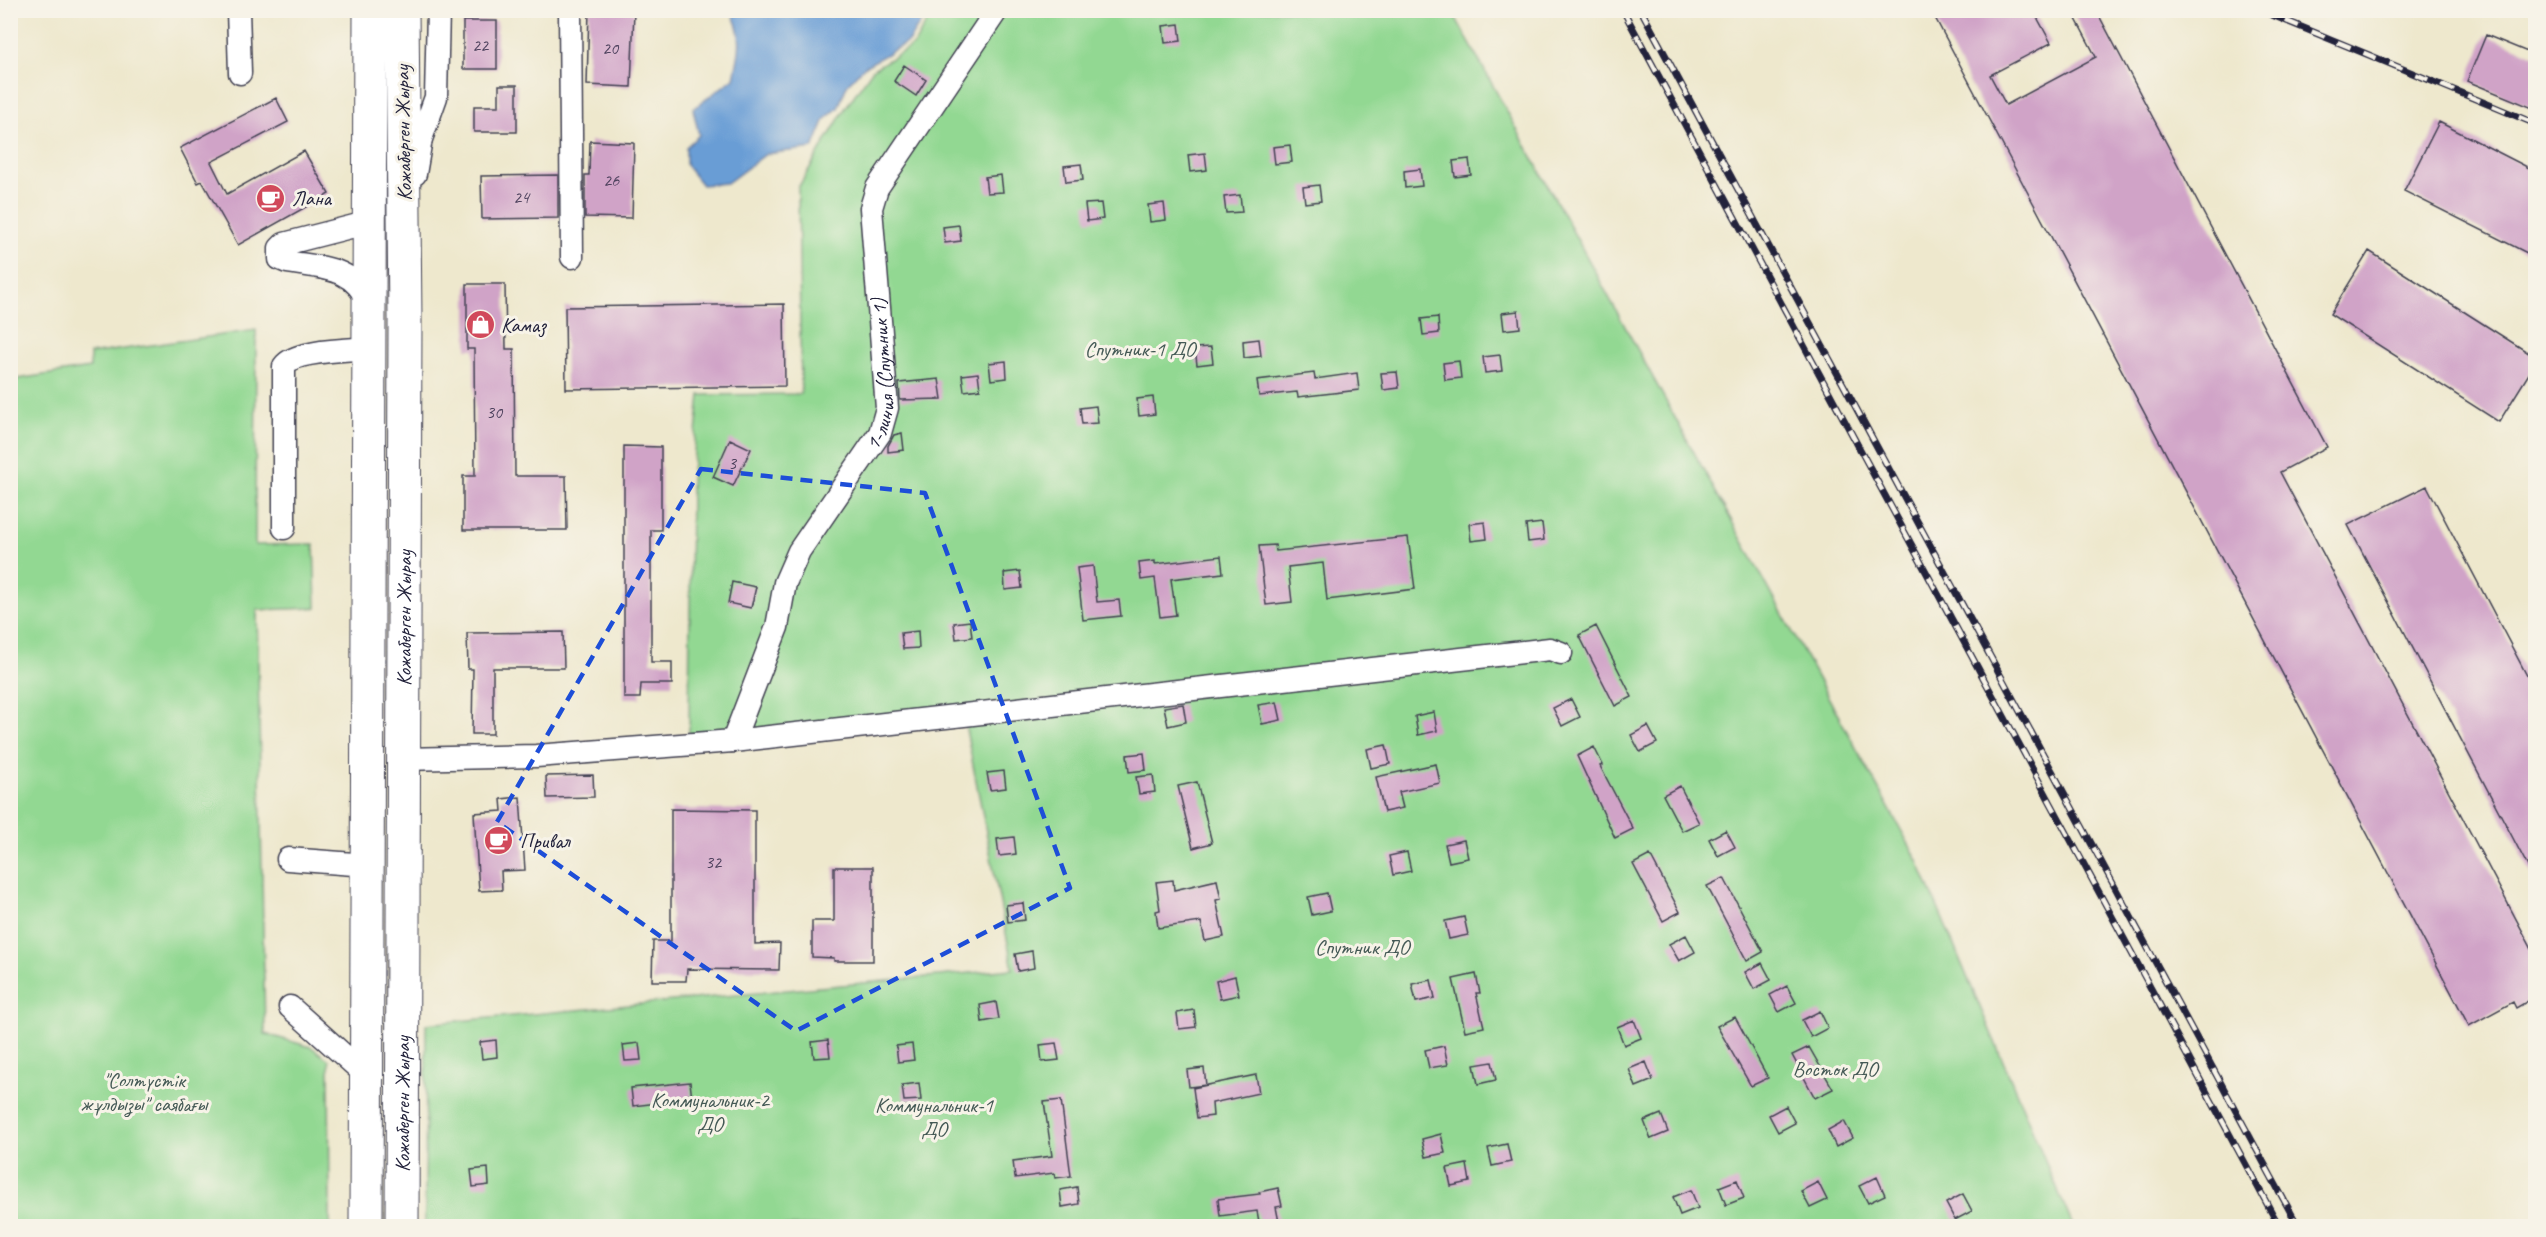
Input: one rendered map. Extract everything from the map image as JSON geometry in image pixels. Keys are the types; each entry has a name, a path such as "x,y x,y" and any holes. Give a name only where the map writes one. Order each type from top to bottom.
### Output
{"highway":[{"name":"Кожаберген Жырау","path":"366,1227 370,10"},
{"name":"Кожаберген Жырау","path":"402,10 405,284 402,1227"}],"street":[{"path":"238,10 240,73"},
{"path":"355,10 370,44"},
{"path":"405,284 418,154 436,97 438,10"},
{"path":"570,10 572,257"},
{"name":"1-линия (Спутник 1)","path":"733,741 777,627 785,583 799,550 880,433 886,408 871,208 877,188 997,10"},
{"path":"403,96 408,110 417,115 427,114 433,108"},
{"path":"370,222 284,244 280,248 279,255 285,261 349,276 360,287 370,306"},
{"path":"284,528 284,366 288,360 300,356 370,348"},
{"path":"403,759 536,756 733,741 1539,651 1550,650 1561,653"},
{"path":"288,859 368,865"},
{"path":"290,1007 367,1077"}],"highlighted area":[{"path":"701,469 925,493 1070,888 796,1031 497,822"}],"green space":[{"path":"933,10 1452,11 1918,861 2073,1226 425,1226 426,1024 1013,969 962,709 689,736 691,481 700,395 801,394 798,188 846,107 873,69 914,45"},
{"name":"\"Солтүстік жұлдызы\" саябағы","path":"256,330 255,545 314,544 316,608 257,610 265,1034 311,1047 329,1060 330,1226 11,1226 11,380 90,368 90,354"}],"water":[{"path":"731,11 928,11 908,42 864,67 847,85 838,108 825,119 813,148 766,154 727,183 702,185 686,165 686,147 699,135 693,109 734,78 740,44 738,28"}],"building":[{"path":"589,10 634,11 631,87 587,85"},
{"path":"1931,10 2033,10 2051,43 1990,75 2006,105 2096,57 2075,17 2086,10 2096,10 2327,447 2280,472 2535,955 2535,997 2516,1008 2513,1002 2469,1026"},
{"path":"463,21 497,21 497,69 463,69"},
{"path":"1179,24 1181,41 1165,43 1163,26"},
{"path":"2486,35 2535,55 2535,109 2467,81"},
{"path":"904,65 926,80 916,96 894,81"},
{"path":"499,85 517,85 517,132 474,132 474,106 499,106"},
{"path":"276,98 288,122 211,162 227,194 304,151 329,194 238,245 202,181 198,183 180,148"},
{"path":"2439,122 2535,171 2535,257 2404,191"},
{"path":"590,141 634,143 632,218 585,217 585,175 589,175"},
{"path":"1290,145 1292,162 1275,164 1273,147"},
{"path":"1205,153 1207,170 1190,172 1188,155"},
{"path":"1469,159 1471,175 1455,177 1453,161"},
{"path":"1081,164 1083,180 1066,182 1064,166"},
{"path":"1420,169 1422,186 1405,188 1404,171"},
{"path":"558,175 558,218 482,219 481,176"},
{"path":"1001,175 1003,192 987,193 985,177"},
{"path":"1319,185 1321,201 1305,203 1303,187"},
{"path":"1240,195 1242,212 1226,213 1224,197"},
{"path":"1101,203 1103,219 1087,221 1085,204"},
{"path":"1164,203 1166,220 1150,222 1148,205"},
{"path":"959,225 961,241 945,243 943,227"},
{"path":"2369,251 2535,357 2535,364 2499,422 2330,314"},
{"path":"467,284 505,284 506,349 514,349 515,476 566,476 567,530 463,530 463,476 475,476 474,349 467,349"},
{"path":"784,304 785,386 566,389 565,307"},
{"path":"1518,311 1520,328 1504,330 1502,313"},
{"path":"1438,317 1439,333 1423,335 1421,319"},
{"path":"1259,339 1261,356 1244,358 1243,341"},
{"path":"1211,347 1213,363 1197,365 1195,348"},
{"path":"1500,355 1502,371 1485,373 1483,357"},
{"path":"1006,361 1007,378 991,380 989,363"},
{"path":"1459,361 1461,378 1445,380 1443,363"},
{"path":"1397,372 1399,388 1383,390 1381,373"},
{"path":"978,373 980,389 964,391 962,375"},
{"path":"1314,373 1315,379 1357,373 1359,390 1298,397 1297,392 1259,396 1257,380"},
{"path":"939,379 942,399 900,400 899,383"},
{"path":"1153,397 1155,414 1139,416 1137,399"},
{"path":"1096,406 1098,423 1082,424 1080,408"},
{"path":"902,433 904,450 888,452 888,446 894,435"},
{"path":"730,439 751,449 733,486 713,477"},
{"path":"624,446 661,447 661,530 651,530 651,662 672,662 672,684 641,684 640,698 624,698"},
{"path":"2427,486 2535,691 2535,880 2348,525"},
{"path":"1485,522 1487,539 1471,541 1469,524"},
{"path":"1542,523 1544,540 1528,542 1526,525"},
{"path":"1408,537 1415,589 1327,600 1323,563 1288,567 1292,602 1266,605 1259,546 1275,545 1276,551"},
{"path":"1221,556 1223,573 1171,579 1176,615 1160,617 1155,578 1141,580 1139,563 1155,561 1155,564"},
{"path":"1093,566 1097,602 1119,600 1121,616 1083,620 1077,568"},
{"path":"1020,571 1022,588 1005,590 1004,573"},
{"path":"732,582 756,587 751,608 728,603"},
{"path":"970,621 972,637 956,639 954,623"},
{"path":"1596,626 1632,697 1615,706 1579,635"},
{"path":"918,631 919,648 903,649 901,633"},
{"path":"563,632 564,668 493,668 493,734 472,734 473,669 468,669 467,633"},
{"path":"1571,699 1580,717 1562,726 1553,708"},
{"path":"1277,702 1281,720 1262,724 1258,705"},
{"path":"1183,704 1186,722 1168,726 1164,707"},
{"path":"1434,712 1437,731 1418,735 1415,716"},
{"path":"1648,726 1657,743 1640,752 1631,735"},
{"path":"1386,745 1390,764 1371,768 1367,749"},
{"path":"1594,747 1603,765 1600,766 1633,829 1615,838 1577,756"},
{"path":"1144,753 1146,770 1129,772 1127,755"},
{"path":"1436,764 1440,783 1399,792 1403,808 1384,812 1376,777"},
{"path":"1004,771 1006,788 990,790 987,773"},
{"path":"593,775 594,797 547,798 546,776"},
{"path":"1153,775 1155,792 1139,794 1136,777"},
{"path":"1197,782 1212,843 1193,848 1178,786"},
{"path":"1680,786 1699,823 1682,831 1663,795"},
{"name":"Привал","path":"520,797 525,870 501,871 502,890 479,891 474,813 502,811 501,799"},
{"path":"671,809 755,810 755,944 780,943 779,970 687,969 686,981 652,981 653,941 671,941"},
{"path":"1726,830 1735,847 1718,856 1709,839"},
{"path":"1014,837 1016,854 999,856 997,839"},
{"path":"1464,840 1468,858 1449,862 1445,844"},
{"path":"1407,852 1411,871 1393,875 1389,856"},
{"path":"1650,855 1680,912 1663,921 1633,864"},
{"path":"834,867 873,867 873,961 834,961 834,958 812,957 812,921 834,921"},
{"path":"1724,878 1763,952 1747,961 1707,886"},
{"path":"1173,880 1174,890 1217,880 1221,899 1216,900 1224,937 1205,941 1201,922 1158,928 1156,911 1160,910 1156,882"},
{"path":"1327,893 1331,911 1312,915 1308,897"},
{"path":"1023,903 1025,920 1008,922 1006,905"},
{"path":"1464,917 1468,935 1449,939 1445,921"},
{"path":"1686,935 1695,952 1679,961 1669,944"},
{"path":"1032,951 1034,968 1018,971 1015,954"},
{"path":"1762,963 1771,980 1754,989 1745,972"},
{"path":"1476,974 1480,993 1476,993 1484,1027 1465,1031 1453,979"},
{"path":"1235,976 1239,995 1220,999 1216,981"},
{"path":"1431,980 1435,998 1416,1002 1412,984"},
{"path":"1787,986 1796,1003 1779,1012 1770,995"},
{"path":"996,1002 999,1019 982,1022 980,1005"},
{"path":"1194,1010 1196,1027 1179,1029 1177,1013"},
{"path":"1820,1011 1828,1028 1811,1037 1802,1020"},
{"path":"1735,1017 1768,1078 1751,1086 1717,1026"},
{"path":"1634,1020 1641,1038 1624,1045 1617,1027"},
{"path":"496,1040 497,1057 482,1059 480,1042"},
{"path":"828,1040 830,1057 814,1058 812,1042"},
{"path":"639,1043 641,1060 625,1061 623,1045"},
{"path":"1056,1043 1059,1060 1042,1062 1040,1045"},
{"path":"912,1044 914,1060 898,1062 896,1046"},
{"path":"1444,1046 1448,1065 1429,1068 1425,1050"},
{"path":"1809,1047 1833,1089 1815,1098 1792,1055"},
{"path":"1492,1062 1496,1080 1478,1084 1474,1065"},
{"path":"1646,1062 1653,1080 1636,1087 1629,1069"},
{"path":"1204,1068 1206,1085 1189,1087 1187,1070"},
{"path":"1256,1075 1259,1093 1212,1103 1213,1116 1197,1118 1193,1088"},
{"path":"690,1082 692,1099 633,1106 631,1088"},
{"path":"919,1083 921,1100 904,1101 902,1085"},
{"path":"1061,1100 1071,1176 1055,1178 1054,1173 1015,1178 1013,1161 1052,1156 1044,1102"},
{"path":"1786,1106 1795,1123 1778,1132 1769,1115"},
{"path":"1661,1114 1668,1132 1651,1139 1644,1121"},
{"path":"1844,1121 1853,1138 1836,1147 1828,1130"},
{"path":"1441,1134 1445,1153 1426,1157 1422,1139"},
{"path":"1507,1144 1511,1162 1492,1166 1488,1148"},
{"path":"1467,1164 1470,1182 1451,1186 1447,1168"},
{"path":"488,1168 489,1185 473,1187 471,1170"},
{"path":"1877,1177 1885,1195 1868,1203 1859,1186"},
{"path":"1737,1180 1744,1198 1726,1205 1719,1187"},
{"path":"1818,1182 1827,1200 1810,1208 1801,1191"},
{"path":"1077,1187 1079,1204 1062,1207 1060,1190"},
{"path":"1278,1188 1282,1206 1276,1207 1280,1227 1260,1227 1257,1211 1220,1216 1218,1199 1260,1194 1259,1192"},
{"path":"1691,1190 1698,1208 1680,1215 1673,1197"},
{"path":"1963,1194 1972,1211 1955,1220 1946,1203"}],"railway":[{"path":"1623,10 2279,1226"},
{"path":"1641,10 2298,1226"},
{"path":"2260,10 2536,124"}],"place":[{"name":"Лана","path":"271,198"},
{"name":"Камаз","path":"480,325"},
{"name":"Привал","path":"499,841"}],"park label":[{"name":"Спутник-1 ДО","path":"1140,349"},
{"name":"Спутник ДО","path":"1362,947"},
{"name":"Восток ДО","path":"1835,1069"},
{"name":"Коммунальник-2 ДО","path":"710,1112"},
{"name":"Коммунальник-1 ДО","path":"934,1117"}]}
